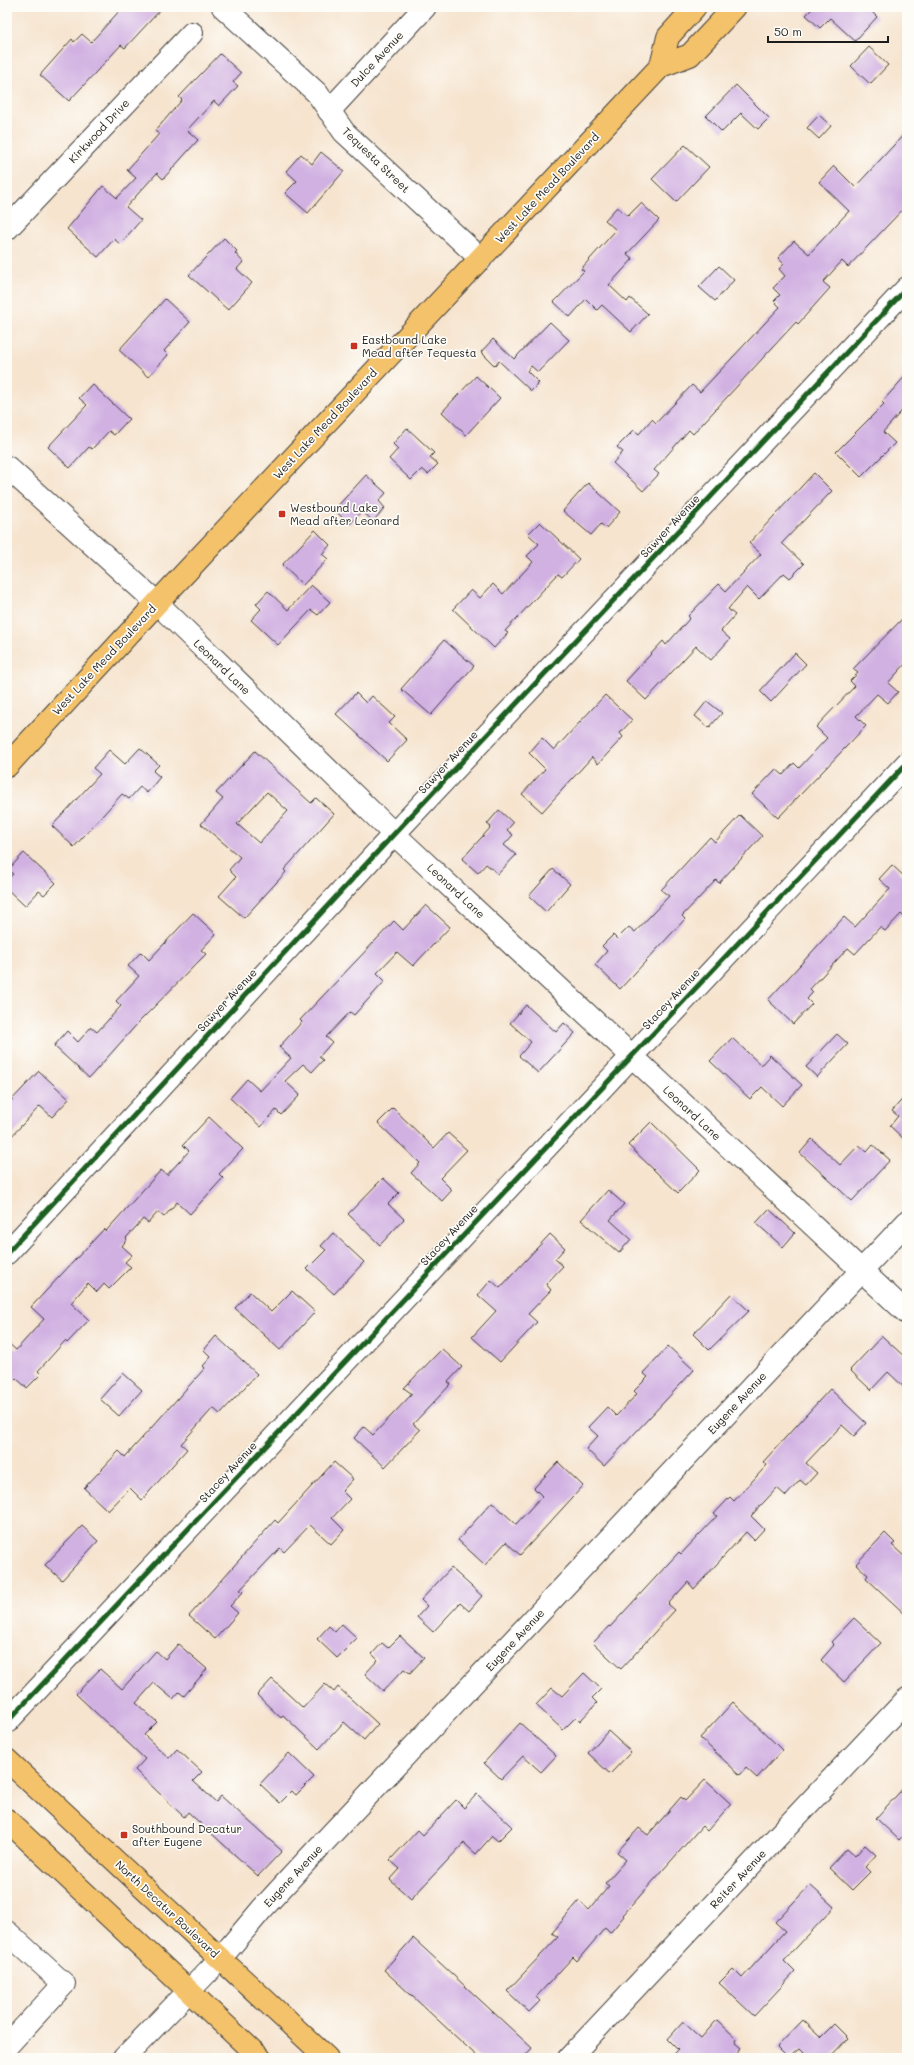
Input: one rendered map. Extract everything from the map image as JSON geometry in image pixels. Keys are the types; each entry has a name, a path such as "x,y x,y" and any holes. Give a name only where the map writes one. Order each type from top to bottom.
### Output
{"main road":[{"name":"West Lake Mead Boulevard","path":"661,66 668,37 695,7"},
{"name":"West Lake Mead Boulevard","path":"7,766 157,603 661,66 690,55 735,7"},
{"name":"North Decatur Boulevard","path":"7,1760 327,2058"},
{"path":"7,1820 260,2058"}],"street":[{"name":"Tequesta Street","path":"224,7 317,93 344,132 481,258"},
{"name":"Dulce Avenue","path":"329,111 424,7"},
{"name":"Kirkwood Drive","path":"7,229 192,33"},
{"name":"Sawyer Avenue","path":"7,1253 394,834 907,288"},
{"name":"Leonard Lane","path":"7,467 157,603 394,834 907,1313"},
{"name":"Stacey Avenue","path":"7,1722 631,1055 907,763"},
{"name":"Eugene Avenue","path":"124,2058 220,1959 322,1844 907,1222"},
{"name":"Reiter Avenue","path":"570,2058 907,1699"},
{"path":"7,1932 64,1984 7,2046"}],"building":[{"path":"123,7 163,7 125,48 121,45 69,101 40,75 72,39 74,42 82,34 91,42"},
{"path":"814,7 867,7 877,17 855,41 830,18 820,28 806,15"},
{"path":"869,47 888,65 870,84 851,66"},
{"path":"220,54 241,73 233,82 238,86 219,106 214,101 187,130 198,140 163,179 157,173 126,207 141,220 120,244 114,239 98,257 67,229 103,186 117,198 136,178 127,170 159,134 155,131 182,100 179,97"},
{"path":"736,85 769,118 758,129 741,113 722,132 706,116"},
{"path":"819,115 831,126 819,139 807,128"},
{"path":"907,131 907,205 848,267 842,261 823,282 830,288 798,324 796,322 693,434 689,430 654,470 659,474 643,491 613,463 623,452 617,447 634,430 639,434 652,419 656,423 692,385 700,392 780,307 774,301 780,295 773,288 785,276 779,269 784,264 778,258 794,241 809,254 849,211 819,182 834,166 855,187"},
{"path":"685,145 709,167 676,202 652,179"},
{"path":"321,152 344,171 308,213 285,193 297,181 286,171 301,154 312,164"},
{"path":"641,203 659,220 627,254 633,259 609,285 627,302 630,298 648,314 631,332 602,305 597,310 586,299 570,317 554,302 584,271 581,269 616,230 605,220 617,207 628,216"},
{"path":"224,238 237,251 235,253 243,262 237,269 252,283 228,310 189,275"},
{"path":"719,266 734,280 715,301 699,287"},
{"path":"165,299 190,322 164,351 168,355 148,377 119,350"},
{"path":"550,322 569,340 538,372 531,366 527,371 539,383 531,391 499,361 495,366 481,352 493,339 514,359"},
{"path":"907,374 907,405 883,432 895,443 861,477 836,452 884,404 882,402"},
{"path":"476,376 500,398 466,435 442,412"},
{"path":"92,384 129,419 114,435 109,431 92,449 89,447 70,468 48,447 87,405 79,398"},
{"path":"407,428 434,453 430,457 438,464 428,474 422,469 411,480 389,459 398,449 393,444"},
{"path":"814,473 832,491 782,543 804,564 790,578 784,573 759,599 747,587 728,609 735,615 721,631 730,639 711,660 696,646 646,700 626,681 663,641 666,645 690,618 688,616 719,584 726,591 761,554 749,543"},
{"path":"366,475 386,493 379,501 385,508 373,521 362,511 350,524 334,510"},
{"path":"588,483 620,512 606,528 601,524 591,535 563,511"},
{"path":"540,522 579,559 562,577 558,574 505,631 508,633 494,648 453,609 471,590 480,598 493,584 503,594 533,562 527,556 539,544 528,534"},
{"path":"315,530 330,545 322,554 328,559 303,585 282,565"},
{"path":"311,585 330,602 318,615 311,610 278,645 251,620 261,609 256,604 268,591 288,610"},
{"path":"907,614 907,662 888,683 898,692 888,703 877,694 856,716 866,726 778,818 752,794 776,769 783,775 794,763 799,768 827,738 816,727 855,686 850,681 858,673 853,669"},
{"path":"444,640 474,666 431,715 401,689"},
{"path":"795,653 806,664 771,702 760,691"},
{"path":"356,693 366,703 372,696 395,717 389,723 407,740 387,761 336,714"},
{"path":"605,695 632,720 620,733 623,737 598,764 592,757 542,812 522,794 545,769 529,753 542,738 554,750"},
{"path":"707,701 722,713 709,728 695,716"},
{"path":"140,748 159,765 153,771 160,777 147,793 140,787 129,799 122,794 74,847 52,826 100,774 93,768 109,750 125,764"},
{"path":"255,751 311,803 316,798 334,814 284,870 286,872 244,918 219,896 236,877 229,870 240,857 201,824 223,799 216,793","holes":["267,792 288,811 259,843 237,824"]},
{"path":"499,810 513,823 507,830 513,835 504,845 516,855 498,874 486,864 478,873 462,859 491,827 487,824"},
{"path":"740,815 762,836 719,883 716,880 682,916 685,919 620,989 595,965 607,951 602,946 613,935 617,939 629,927 635,932 669,896 661,890 710,837 715,842"},
{"path":"24,853 56,883 44,895 39,891 25,906 7,889 7,880 13,874 8,870"},
{"path":"892,865 907,879 907,920 901,914 885,931 880,927 855,954 848,948 810,989 813,992 807,999 812,1004 793,1024 768,1000 844,917 855,927 890,889 879,879"},
{"path":"553,869 570,884 546,912 529,896"},
{"path":"426,905 450,927 413,966 397,952 377,973 385,981 354,1015 350,1012 326,1037 332,1042 319,1057 323,1060 312,1072 303,1064 285,1081 300,1095 281,1115 276,1110 261,1127 230,1098 247,1079 260,1091 291,1058 279,1047 302,1022 300,1020 394,921 403,930"},
{"path":"193,913 216,934 201,950 206,954 139,1022 89,1078 54,1046 67,1031 78,1042 91,1027 97,1032 121,1006 116,1001 139,976 128,966 141,952 149,960"},
{"path":"526,1005 556,1032 564,1023 575,1033 538,1073 519,1056 531,1042 510,1023"},
{"path":"837,1034 848,1044 817,1077 806,1067"},
{"path":"732,1038 761,1065 770,1055 802,1085 782,1106 762,1087 750,1099 710,1061"},
{"path":"39,1071 69,1099 52,1117 40,1106 7,1141 7,1105"},
{"path":"907,1094 907,1142 890,1126 898,1116 892,1111"},
{"path":"393,1108 434,1148 448,1133 467,1150 440,1178 452,1190 442,1201 411,1173 420,1163 378,1123"},
{"path":"209,1117 243,1149 219,1174 223,1178 190,1214 177,1202 164,1217 158,1212 148,1223 143,1219 126,1238 127,1239 122,1246 132,1255 125,1262 131,1267 109,1289 104,1284 97,1292 88,1283 71,1303 89,1320 67,1343 65,1341 38,1371 41,1374 27,1388 16,1378 7,1387 7,1342 16,1350 44,1319 31,1307 104,1229 106,1231 161,1170 167,1175 189,1151 183,1145"},
{"path":"651,1122 700,1170 678,1193 628,1145"},
{"path":"812,1139 840,1165 859,1145 867,1152 873,1145 890,1160 852,1201 800,1153"},
{"path":"383,1178 399,1193 388,1204 404,1219 380,1245 348,1214"},
{"path":"608,1190 624,1204 610,1220 631,1239 619,1253 581,1220"},
{"path":"769,1209 795,1233 783,1247 756,1223"},
{"path":"333,1233 364,1262 334,1294 307,1269 326,1250 321,1246"},
{"path":"550,1234 565,1248 555,1259 563,1266 546,1284 551,1290 528,1314 537,1322 500,1362 472,1337 496,1311 478,1295 491,1280 500,1288"},
{"path":"292,1291 315,1312 280,1350 235,1308 250,1292 271,1312"},
{"path":"731,1294 749,1311 709,1350 693,1334"},
{"path":"216,1336 257,1374 220,1414 213,1408 181,1444 187,1449 142,1500 130,1488 108,1511 84,1488 119,1451 125,1457 205,1368 203,1366 211,1357 204,1350"},
{"path":"882,1336 907,1359 907,1390 888,1372 871,1390 850,1370"},
{"path":"668,1346 694,1370 604,1466 586,1449 598,1436 588,1427 607,1407 616,1416 637,1394 634,1391 648,1377 643,1373"},
{"path":"442,1349 462,1367 448,1382 451,1384 413,1424 420,1430 385,1467 354,1438 364,1427 373,1435 412,1394 404,1388"},
{"path":"123,1373 142,1390 119,1416 100,1399"},
{"path":"830,1389 866,1423 854,1436 842,1425 806,1463 817,1473 806,1485 800,1480 786,1496 777,1488 751,1516 764,1529 754,1540 746,1532 694,1589 688,1582 668,1604 675,1610 621,1669 593,1643 609,1626 610,1627 679,1552 681,1554 717,1516 714,1514 730,1497 734,1501 767,1465 763,1462"},
{"path":"334,1462 353,1479 342,1491 350,1499 332,1518 344,1530 331,1544 310,1525 284,1552 280,1548 240,1590 243,1592 230,1606 238,1613 215,1639 189,1616 275,1520 278,1523"},
{"path":"558,1462 583,1486 520,1555 506,1542 485,1565 458,1540 492,1502 516,1524 542,1496 534,1488"},
{"path":"82,1526 98,1541 62,1580 45,1565"},
{"path":"885,1533 895,1543 892,1545 907,1559 907,1616 866,1578 868,1575 856,1564"},
{"path":"451,1568 482,1596 469,1611 460,1603 433,1632 417,1617 427,1606 421,1600"},
{"path":"854,1618 881,1643 844,1682 821,1660 834,1645 831,1642"},
{"path":"342,1624 357,1638 337,1658 317,1639 329,1626 335,1632"},
{"path":"400,1636 424,1658 410,1673 404,1669 383,1691 365,1674 378,1660 372,1654 382,1643 388,1648"},
{"path":"178,1644 207,1669 184,1696 179,1692 173,1699 154,1683 136,1703 157,1722 144,1735 169,1758 177,1749 202,1772 193,1781 216,1802 221,1796 282,1851 258,1876 188,1812 184,1817 135,1770 145,1759 76,1694 100,1669 122,1689 156,1651 165,1659"},
{"path":"584,1673 601,1689 592,1698 597,1703 580,1721 576,1717 563,1730 536,1705 552,1688 562,1696"},
{"path":"272,1679 303,1708 325,1684 334,1692 338,1687 378,1724 364,1740 344,1722 319,1749 283,1715 281,1718 257,1695"},
{"path":"733,1702 782,1750 757,1778 746,1768 740,1775 700,1738"},
{"path":"520,1723 556,1756 541,1772 523,1756 501,1779 484,1763"},
{"path":"608,1731 631,1752 610,1774 588,1753"},
{"path":"289,1753 314,1777 296,1795 292,1791 280,1803 260,1784"},
{"path":"705,1780 731,1804 707,1831 702,1826 623,1915 624,1916 610,1933 605,1928 577,1961 573,1957 536,1997 540,2001 529,2012 507,1991 558,1937 552,1933 579,1901 589,1910 609,1886 605,1883 626,1860 617,1852 639,1828 648,1835 681,1797 685,1801"},
{"path":"907,1784 907,1831 899,1840 876,1818"},
{"path":"477,1794 512,1827 498,1841 492,1836 476,1854 464,1843 411,1899 390,1880 400,1869 390,1860 418,1830 423,1835 456,1800 464,1808"},
{"path":"865,1845 876,1855 865,1867 870,1872 852,1890 829,1868 847,1849 855,1856"},
{"path":"810,1885 834,1907 784,1961 795,1972 754,2016 719,1983 733,1969 742,1978 785,1931 775,1922"},
{"path":"413,1938 532,2048 523,2058 479,2058 384,1970"},
{"path":"717,2020 737,2039 735,2043 741,2048 732,2058 669,2058 678,2049 668,2039 683,2022 701,2038"},
{"path":"803,2020 821,2037 834,2024 848,2038 829,2058 808,2058 799,2049 788,2058 777,2047"}],"cycle path":[{"path":"7,1253 394,834 907,288"},
{"path":"7,1722 907,763"}],"place":[{"name":"Eastbound Lake Mead after Tequesta","path":"354,346"},
{"name":"Westbound Lake Mead after Leonard","path":"282,514"},
{"name":"Southbound Decatur after Eugene","path":"124,1835"}]}
